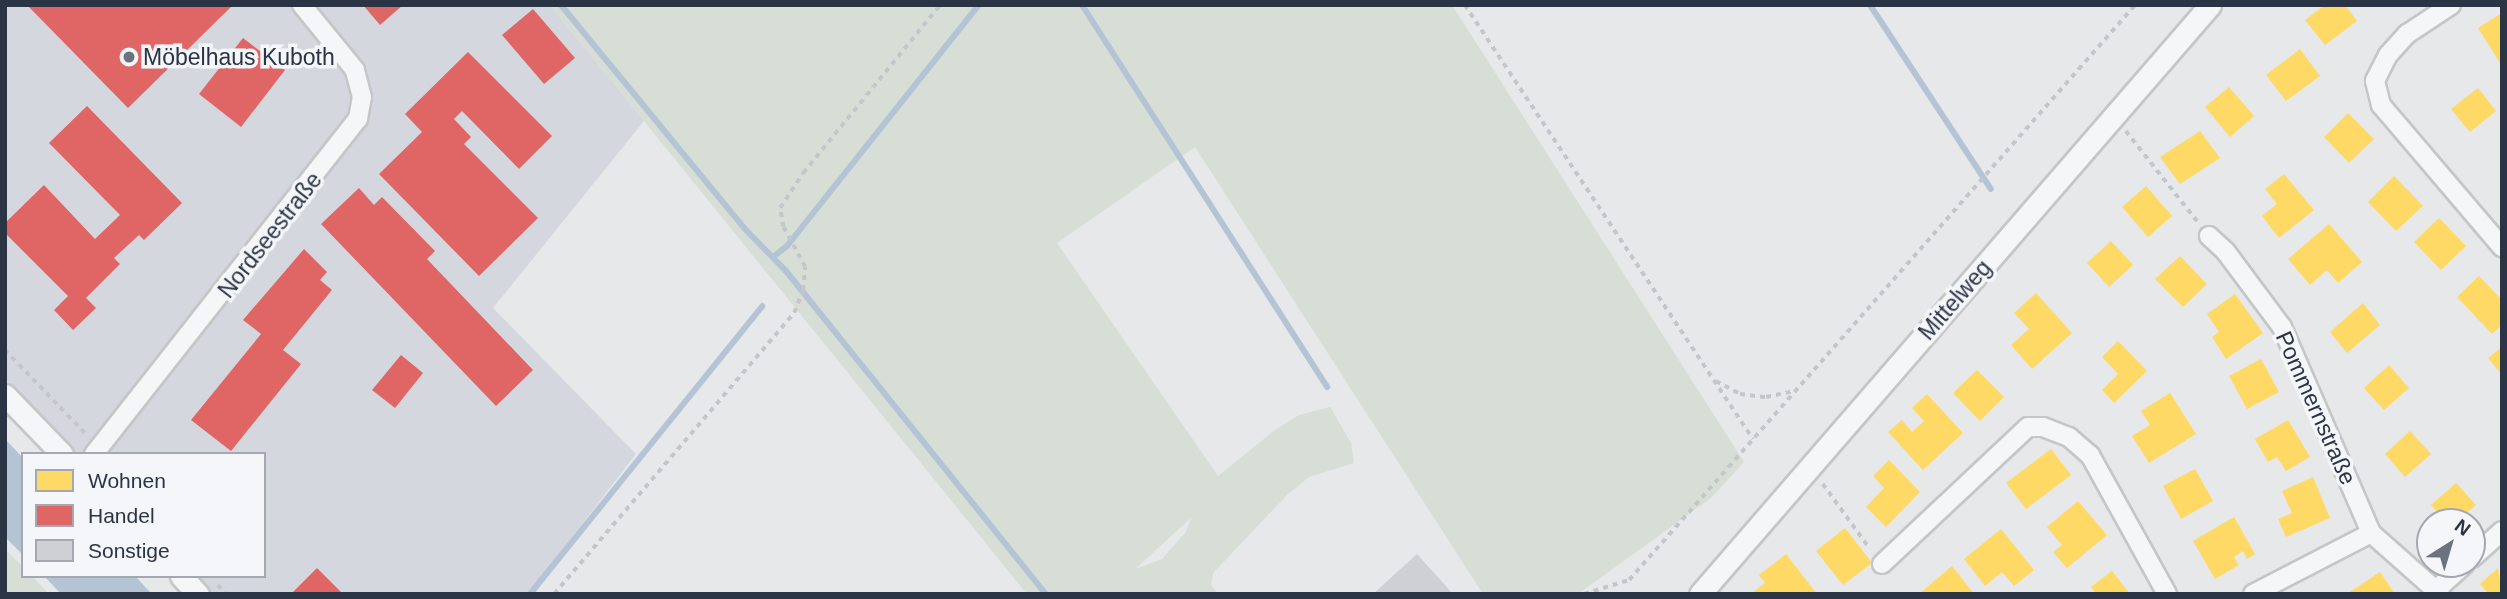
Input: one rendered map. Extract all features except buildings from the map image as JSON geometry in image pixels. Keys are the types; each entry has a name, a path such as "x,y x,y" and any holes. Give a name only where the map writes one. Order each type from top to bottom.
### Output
{"street":[{"name":"Nordseestraße","path":"97,451 358,119 362,97 355,70 302,5"},
{"name":"Mittelweg","path":"1700,594 1809,465 2116,119 2210,5"},
{"path":"2451,5 2407,34 2388,55 2375,81 2381,104 2502,247"},
{"name":"Pommernstraße","path":"2209,236 2227,252 2282,327 2371,533 2438,592"},
{"path":"5,396 60,452"},
{"path":"1882,564 2028,427 2043,427 2069,437 2090,455 2167,594"},
{"path":"2486,545 2502,531"},
{"path":"2253,594 2371,533"},
{"path":"183,578 198,594"},
{"path":"2438,592 2452,578"}],"path":[{"path":"554,594 794,313 803,290 805,267 783,227 780,208 803,173 940,5"},
{"path":"1465,5 1753,439"},
{"path":"1584,594 1629,580 2135,5"},
{"path":"2116,119 2209,236"},
{"path":"5,350 97,451"},
{"path":"1715,380 1740,394 1766,397 1796,391"},
{"path":"1809,465 1882,564"}],"shaded area":[{"path":"5,5 550,5 644,121 493,308 636,454 528,594 210,594 195,578 266,578 266,452 74,452 5,379"},
{"path":"550,5 1452,5 1744,462 1711,498 1578,594 1483,594 1195,147 1057,243 1218,476 1275,430 1299,415 1330,407 1351,443 1354,463 1309,477 1288,494 1213,573 1211,585 1218,594 1027,594","holes":["1191,518 1186,532 1162,559 1135,569"]},
{"path":"5,549 21,565 21,578 34,578 49,594 5,594"}],"water":[{"path":"5,439 21,456 21,553 5,537"},
{"path":"46,578 137,578 152,594 61,594"}],"waterway":[{"path":"561,5 744,228 786,271 1046,594"},
{"path":"773,257 787,246 979,5"},
{"path":"1082,5 1327,387"},
{"path":"1870,5 1991,189"},
{"path":"530,594 762,306"}],"place":[{"name":"Möbelhaus Kuboth","path":"129,57"}]}
